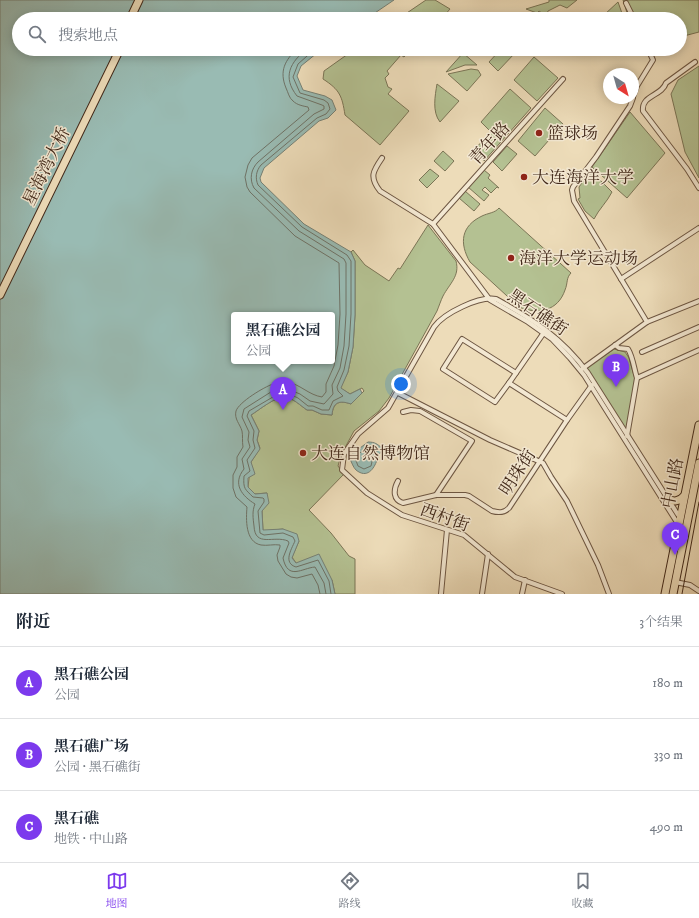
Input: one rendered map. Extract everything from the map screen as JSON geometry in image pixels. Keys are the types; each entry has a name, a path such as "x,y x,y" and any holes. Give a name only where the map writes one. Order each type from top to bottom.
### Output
{"highway":[{"path":"134,12 140,0"},
{"path":"138,12 144,0"},
{"name":"星海湾大桥","path":"0,285 113,56"},
{"name":"星海湾大桥","path":"0,295 117,56"},
{"name":"中山路","path":"665,594 679,517 699,425"},
{"name":"中山路","path":"673,594 699,463"},
{"path":"667,498 675,501 681,500 684,496"},
{"path":"679,517 682,530 678,549 680,559"}],"street":[{"path":"626,3 630,12"},
{"path":"639,83 653,60 651,56"},
{"path":"695,62 666,83 664,88 646,100 643,106 643,111 699,188"},
{"name":"青年路","path":"433,224 563,79"},
{"path":"631,104 596,157 573,186 572,190 574,201 646,322"},
{"path":"382,158 374,169 374,184 380,191 433,224 488,298"},
{"path":"621,279 699,228"},
{"name":"黑石礁街","path":"342,470 344,454 358,434 388,408 438,322 454,311 474,303 488,298 496,299 545,331 567,348 593,384 679,517"},
{"path":"582,369 646,322 699,301"},
{"path":"642,352 699,327"},
{"path":"516,373 462,339 443,369 495,402 509,383 516,373 545,331"},
{"path":"615,345 619,348 628,349 631,354 638,378 627,436"},
{"path":"638,378 699,350"},
{"path":"509,383 567,420"},
{"name":"黑石礁街","path":"593,384 668,508 679,517"},
{"name":"明珠街","path":"398,481 394,492 397,500 403,503 436,495 465,495 492,511 505,512 593,384"},
{"path":"398,393 490,440 540,460 567,501 598,564 609,594"},
{"path":"403,412 412,410 420,411 472,441 436,495"},
{"name":"西村街","path":"342,470 367,493 402,515 464,535 515,577 560,594"},
{"path":"679,517 691,504"},
{"name":"黑石礁街","path":"668,508 679,517"},
{"path":"441,594 447,530"},
{"path":"482,594 488,554"},
{"path":"522,594 525,580"},
{"path":"675,582 690,585 699,591"}],"green space":[{"path":"426,0 435,0 450,9 447,12 408,12"},
{"path":"549,0 577,0 567,8 560,5 548,12 534,12 526,9 549,2"},
{"path":"623,0 699,0 699,32 687,35 687,12 627,12"},
{"path":"618,2 622,12 607,12"},
{"path":"345,56 400,56 387,71 389,74 385,78 388,87 392,89 388,94 409,111 380,145 345,115 343,103 337,90 323,79 324,71"},
{"path":"460,56 466,56 477,65 465,65 446,72"},
{"path":"495,56 512,56 498,71 489,62"},
{"name":"篮球场","path":"534,57 558,78 537,101 514,80"},
{"path":"699,66 699,178 685,152 671,94 678,80"},
{"path":"471,69 478,70 481,75 467,91 448,74"},
{"path":"437,84 459,101 440,122 437,118 435,109"},
{"path":"510,89 531,108 484,161 473,151 491,132 481,122"},
{"name":"篮球场","path":"545,108 563,124 535,156 518,141"},
{"path":"630,112 665,153 627,198 592,167"},
{"path":"507,146 517,154 502,171 493,162"},
{"path":"443,151 454,161 445,171 434,161"},
{"path":"430,169 439,176 427,188 419,180"},
{"path":"484,170 490,175 488,178 499,188 497,187 491,193 485,187 482,190 489,195 484,201 468,187"},
{"path":"593,173 612,192 594,219 585,211 578,199 580,198 579,187 586,177"},
{"path":"465,191 480,204 474,211 459,198"},
{"name":"海洋大学运动场","path":"499,208 571,273 568,277 562,297 558,303 552,307 540,311 533,311 519,307 470,262 466,255 463,242 466,230 475,220 496,211"},
{"path":"428,225 456,261 457,271 454,279 443,296 437,311 389,398 379,411 354,431 341,455 338,466 344,474 309,510 331,533 349,556 355,559 355,594 335,594 332,580 296,563 292,557 299,541 283,529 263,531 262,511 267,493 255,494 248,487 251,462 260,448 257,440 259,431 251,415 272,401 285,397 294,400 307,410 332,415 334,407 338,403 344,402 351,404 364,391 362,388 350,394 340,388 348,372 353,347 355,315 355,261 351,252 353,250 365,265 389,281 398,268 400,269"},
{"path":"614,349 625,352 629,358 635,379 627,433 586,368"}],"water":[{"path":"0,0 394,0 376,12 12,12 12,56 313,56 301,66 297,76 303,90 325,96 332,100 336,110 328,118 319,121 264,168 260,178 261,182 304,224 351,252 355,261 355,315 353,347 348,372 341,388 350,394 360,389 362,393 351,404 343,402 337,403 334,407 332,415 307,410 294,400 281,397 272,401 251,415 259,431 257,440 260,449 251,462 255,474 248,478 248,487 255,494 267,493 269,503 262,511 263,530 283,529 297,534 299,541 292,558 296,563 319,554 332,580 335,594 0,594"},
{"path":"368,442 372,442 382,448 376,463 370,472 364,474 356,470 350,459 352,454"}],"tram line":[{"path":"682,594 699,502"}],"place":[{"name":"篮球场","path":"539,133"},
{"name":"大连海洋大学","path":"524,177"},
{"name":"海洋大学运动场","path":"511,258"},
{"name":"黑石礁广场","path":"616,387"},
{"name":"黑石礁公园","path":"283,410"},
{"name":"大连自然博物馆","path":"303,453"},
{"name":"黑石礁","path":"675,555"}]}
